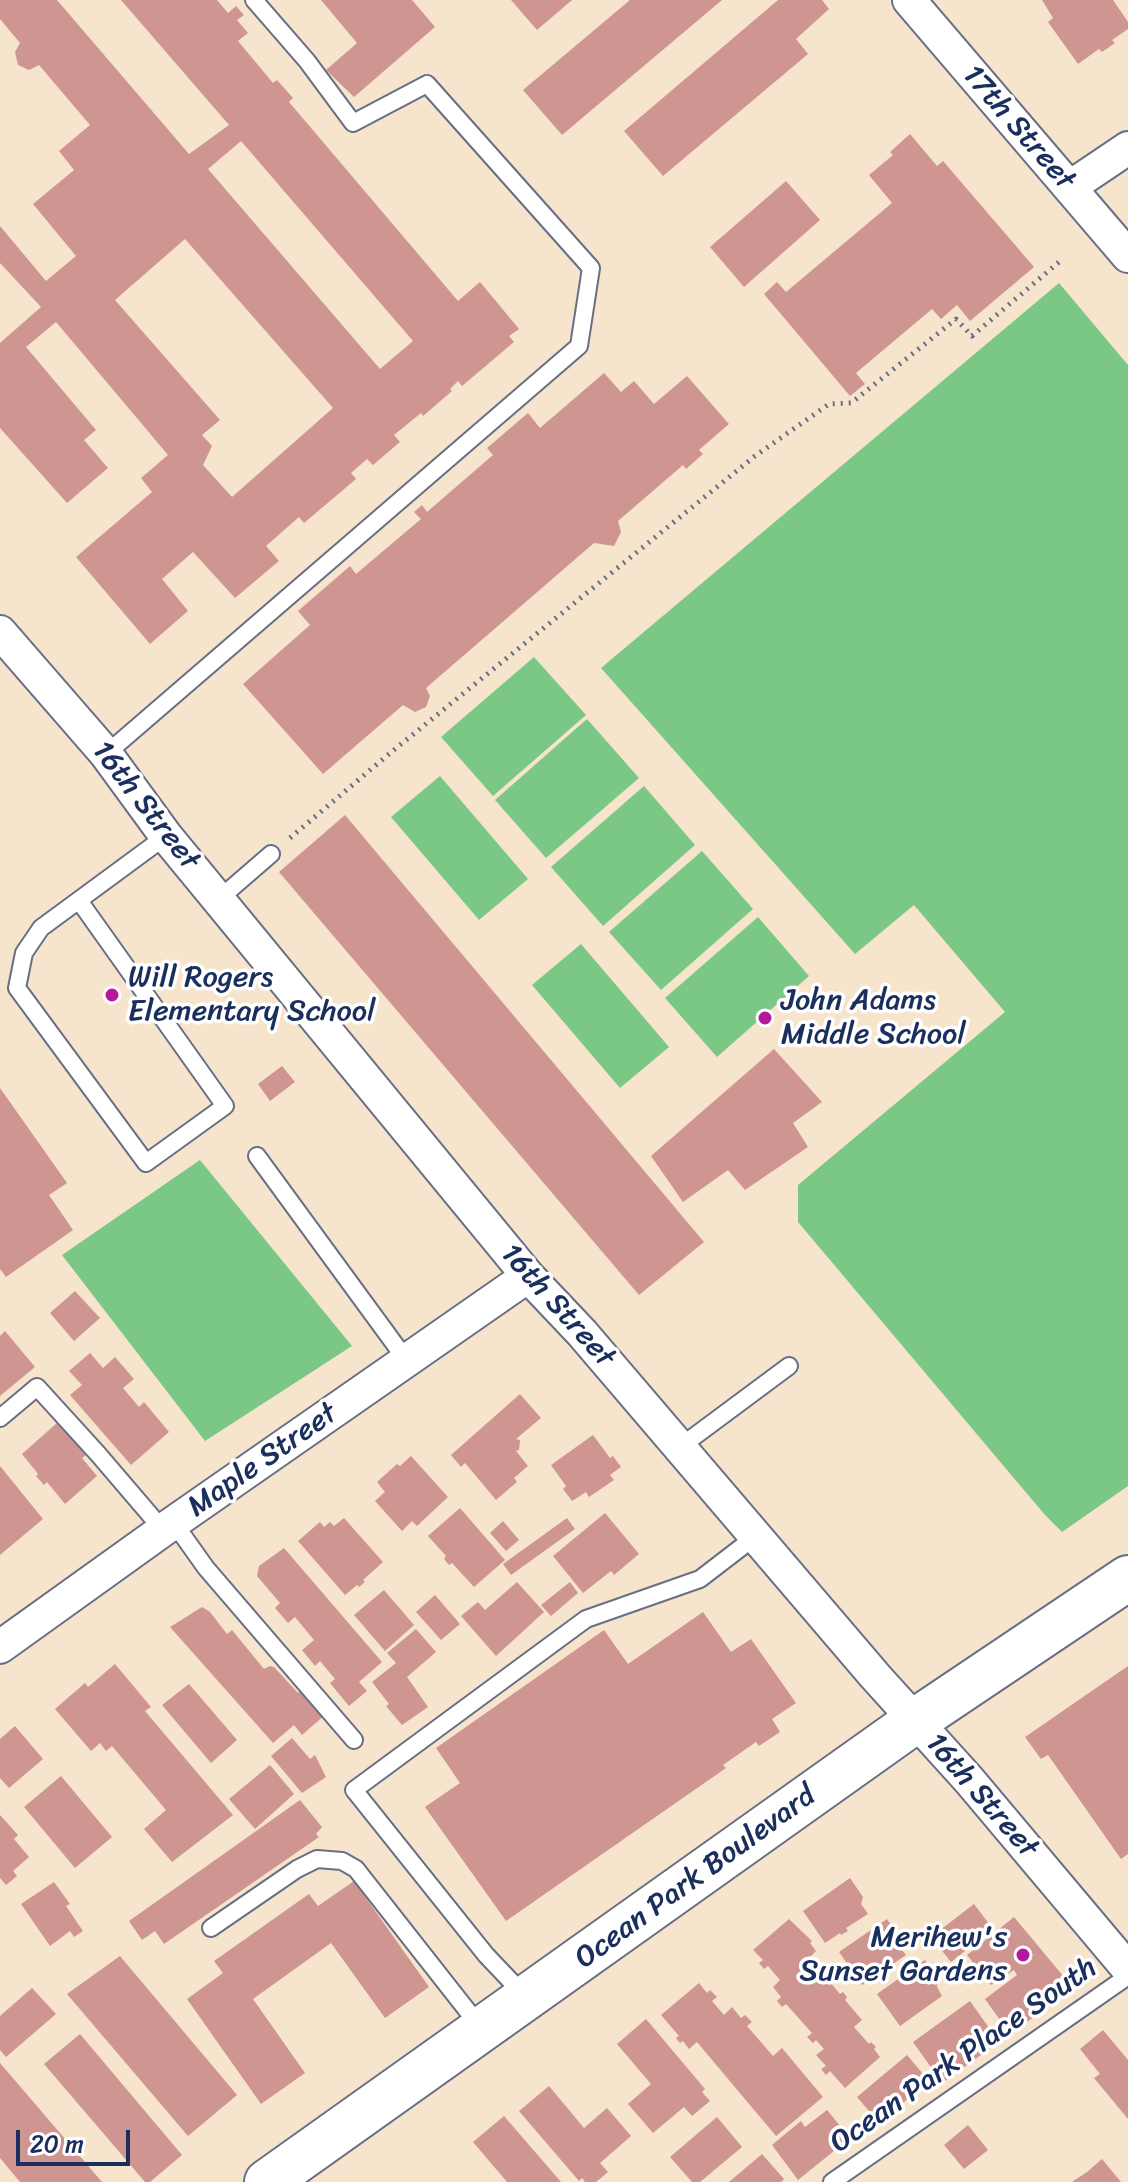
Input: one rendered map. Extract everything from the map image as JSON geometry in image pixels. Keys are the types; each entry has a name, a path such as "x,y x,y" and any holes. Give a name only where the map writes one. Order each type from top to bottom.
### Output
{"street":[{"name":"17th Street","path":"909,0 1128,256"},
{"path":"1070,187 1128,148"},
{"name":"16th Street","path":"0,632 106,754 166,836 528,1276 582,1333 1128,1969"},
{"name":"Maple Street","path":"0,1647 168,1526 528,1276"},
{"name":"Ocean Park Boulevard","path":"267,2182 915,1721 1124,1588"}],"lane":[{"path":"106,754 579,346 591,268 427,84 353,123 307,61 254,0"},
{"path":"80,902 225,1106 146,1163 17,988 24,953 41,928 166,836"},
{"path":"219,899 271,854"},
{"path":"257,1156 407,1361"},
{"path":"680,1447 789,1366"},
{"path":"0,1418 37,1387 206,1568 354,1740"},
{"path":"528,1999 486,1955 354,1790 586,1619 700,1579 756,1536"},
{"path":"211,1928 297,1869 317,1859 342,1861 356,1869 483,2030"},
{"name":"Ocean Park Place South","path":"832,2182 1128,1976"}],"path":[{"path":"271,854 755,456 829,404 851,403 956,319 972,336 1059,262"}],"green space":[{"path":"1059,283 1128,365 1128,1486 1062,1532 798,1222 798,1185 1005,1012 914,905 855,954 601,668"},
{"path":"534,657 586,715 493,796 441,737"},
{"path":"587,719 639,778 546,858 495,800"},
{"path":"440,776 528,879 479,920 391,817"},
{"path":"644,786 695,845 603,926 551,867"},
{"path":"702,851 753,909 661,990 609,932"},
{"path":"758,917 809,976 717,1057 665,998"},
{"path":"581,944 669,1047 620,1088 532,985"},
{"path":"200,1160 352,1346 205,1441 62,1255"}],"building":[{"path":"0,0 57,0 189,154 229,125 121,0 217,0 228,13 236,6 244,15 237,20 248,33 238,41 273,83 277,80 293,98 289,102 458,301 480,282 519,329 509,336 514,342 462,386 458,381 450,389 452,391 423,416 421,413 394,435 400,442 373,465 367,459 351,473 356,479 304,523 299,517 266,546 279,561 235,598 193,552 162,579 188,611 150,644 76,557 152,492 141,478 168,455 56,322 26,347 96,430 84,440 108,468 67,503 0,428 0,343 41,307 0,263 0,226 46,281 76,256 33,204 74,170 59,151 90,125 39,65 29,70 18,65 15,52 20,43 0,19","holes":["241,141 413,341 380,369 208,169","185,239 333,408 232,497 203,465 212,446 202,435 220,420 115,300"]},
{"path":"321,0 412,0 435,27 354,97 326,70 357,43"},
{"path":"511,0 572,0 537,30"},
{"path":"630,0 722,0 562,135 523,90"},
{"path":"778,0 822,0 829,9 796,39 808,54 663,176 624,131"},
{"path":"1042,0 1113,0 1128,22 1128,29 1112,40 1115,43 1102,52 1099,49 1078,64 1048,22 1053,18"},
{"path":"910,134 937,166 943,161 1034,267 970,321 957,305 941,319 932,309 856,373 865,384 850,396 764,294 777,282 786,292 892,203 869,175 893,155 890,152"},
{"path":"786,181 820,220 744,287 710,247"},
{"path":"604,373 621,392 634,381 654,404 687,376 729,424 699,450 703,454 686,469 683,465 618,521 621,532 614,546 594,543 426,688 430,696 426,707 415,712 403,705 323,774 243,684 310,625 298,611 350,566 356,574 421,519 414,512 422,505 427,512 493,455 487,448 528,413 540,428"},
{"path":"345,815 704,1242 639,1295 279,872"},
{"path":"774,1049 822,1102 793,1123 808,1147 745,1190 728,1170 683,1202 651,1156"},
{"path":"282,1066 295,1082 270,1101 258,1084"},
{"path":"0,1088 67,1183 49,1195 73,1230 6,1277 0,1269"},
{"path":"75,1291 100,1318 74,1341 50,1313"},
{"path":"5,1331 35,1367 0,1396 0,1336"},
{"path":"90,1353 103,1368 115,1357 134,1379 123,1388 139,1407 144,1402 169,1432 131,1465 70,1395 82,1385 69,1371"},
{"path":"520,1394 541,1418 516,1439 520,1440 519,1450 516,1451 528,1466 514,1478 517,1482 496,1500 465,1463 461,1467 451,1455"},
{"path":"58,1422 86,1455 82,1458 97,1476 65,1504 47,1482 44,1485 36,1476 38,1474 22,1454"},
{"path":"593,1435 621,1467 610,1475 614,1480 589,1497 586,1492 572,1501 551,1465"},
{"path":"411,1456 448,1497 417,1526 412,1521 402,1531 375,1501 385,1492 377,1482"},
{"path":"0,1466 43,1519 0,1555"},
{"path":"460,1508 505,1560 474,1587 452,1563 449,1565 444,1559 446,1556 428,1536"},
{"path":"605,1513 639,1554 614,1575 611,1571 583,1593 553,1556"},
{"path":"344,1518 383,1562 363,1580 365,1582 345,1595 298,1541 320,1522 324,1527 330,1522 334,1526"},
{"path":"567,1518 575,1529 511,1575 503,1564"},
{"path":"503,1521 519,1540 506,1551 490,1533"},
{"path":"284,1548 382,1662 359,1682 367,1691 349,1706 330,1683 335,1679 320,1661 315,1666 302,1650 314,1640 295,1617 288,1623 275,1608 280,1603 257,1576 259,1566"},
{"path":"517,1582 544,1612 496,1656 461,1616 478,1602 485,1610"},
{"path":"570,1582 578,1593 551,1616 541,1605"},
{"path":"384,1590 414,1625 385,1651 354,1615"},
{"path":"435,1595 460,1624 441,1640 416,1612"},
{"path":"202,1607 210,1612 227,1634 232,1630 264,1669 274,1667 298,1693 304,1688 326,1714 302,1735 294,1725 273,1743 170,1627"},
{"path":"703,1612 731,1652 751,1639 796,1703 772,1719 780,1732 759,1746 756,1742 723,1765 726,1768 506,1921 425,1807 460,1783 436,1748 604,1630 628,1664"},
{"path":"416,1629 436,1652 407,1677 428,1707 402,1725 372,1682 396,1663 387,1653"},
{"path":"115,1664 151,1707 145,1711 233,1815 172,1862 144,1829 166,1810 112,1746 106,1751 100,1743 91,1751 55,1709 85,1683 88,1687"},
{"path":"1128,1666 1128,1854 1121,1859 1048,1755 1041,1759 1025,1737"},
{"path":"189,1684 237,1740 211,1763 162,1705"},
{"path":"15,1726 43,1759 9,1788 0,1778 0,1739"},
{"path":"292,1738 310,1759 315,1755 326,1777 302,1793 271,1756"},
{"path":"270,1765 294,1794 255,1829 229,1799"},
{"path":"61,1776 112,1837 75,1868 24,1807"},
{"path":"300,1800 322,1827 316,1834 319,1837 164,1944 155,1931 142,1940 129,1921"},
{"path":"0,1815 18,1835 14,1839 29,1857 13,1871 17,1876 6,1885 0,1878"},
{"path":"850,1878 863,1897 861,1904 868,1914 846,1928 848,1931 825,1943 803,1911"},
{"path":"354,1881 429,1987 385,2018 331,1943 253,1999 305,2073 261,2104 187,1999 223,1973 214,1961 309,1894 318,1906"},
{"path":"54,1882 70,1904 66,1906 83,1931 74,1937 70,1931 50,1946 21,1904"},
{"path":"974,1904 993,1929 951,1962 931,1937"},
{"path":"1014,1917 1074,1989 1010,2034 985,1999 1017,1975 1014,1970 991,1985 967,1955"},
{"path":"789,1919 812,1941 810,1943 816,1951 809,1958 824,1975 826,1973 831,1978 828,1980 840,1994 843,1992 847,1997 845,2000 862,2020 854,2027 869,2044 871,2042 876,2047 874,2049 880,2057 845,2088 830,2071 826,2075 821,2069 826,2066 816,2055 824,2049 816,2040 813,2043 807,2037 812,2033 786,2004 782,2007 777,2001 781,1997 773,1987 780,1980 768,1966 764,1969 759,1963 763,1960 753,1950"},
{"path":"887,1919 900,1938 899,1946 906,1955 862,1985 839,1952"},
{"path":"120,1956 237,2095 188,2136 67,1994"},
{"path":"925,1960 938,1980 937,1987 942,1996 900,2026 877,1994"},
{"path":"699,1983 707,1993 710,1990 717,1997 712,2001 724,2015 732,2007 741,2018 745,2015 752,2022 747,2026 773,2056 782,2048 823,2097 776,2136 697,2042 689,2049 683,2041 680,2043 676,2038 679,2036 661,2015"},
{"path":"32,1988 56,2014 6,2057 0,2050 0,2016"},
{"path":"970,2001 999,2042 942,2083 913,2042"},
{"path":"646,2019 705,2089 702,2092 710,2101 692,2116 684,2107 653,2133 628,2104 651,2084 617,2044"},
{"path":"1103,2030 1128,2060 1128,2119 1094,2078 1100,2074 1080,2049"},
{"path":"80,2034 182,2155 150,2182 145,2182 44,2064"},
{"path":"907,2055 929,2081 879,2123 857,2097"},
{"path":"0,2063 102,2182 20,2182 0,2158"},
{"path":"549,2086 584,2128 607,2108 631,2136 600,2163 608,2172 596,2182 585,2182 582,2178 579,2181 519,2111"},
{"path":"827,2110 850,2138 798,2180 772,2145 801,2121 805,2127"},
{"path":"504,2116 561,2182 507,2182 473,2142"},
{"path":"717,2117 742,2147 700,2182 692,2182 670,2157"},
{"path":"968,2125 988,2150 964,2169 944,2145"},
{"path":"762,2154 784,2179 781,2182 729,2182"},
{"path":"1102,2159 1121,2182 1072,2182 1087,2172"}],"place":[{"name":"Will Rogers Elementary School","path":"112,995"},
{"name":"John Adams Middle School","path":"765,1018"},
{"name":"Merihew's Sunset Gardens","path":"1023,1955"}]}
